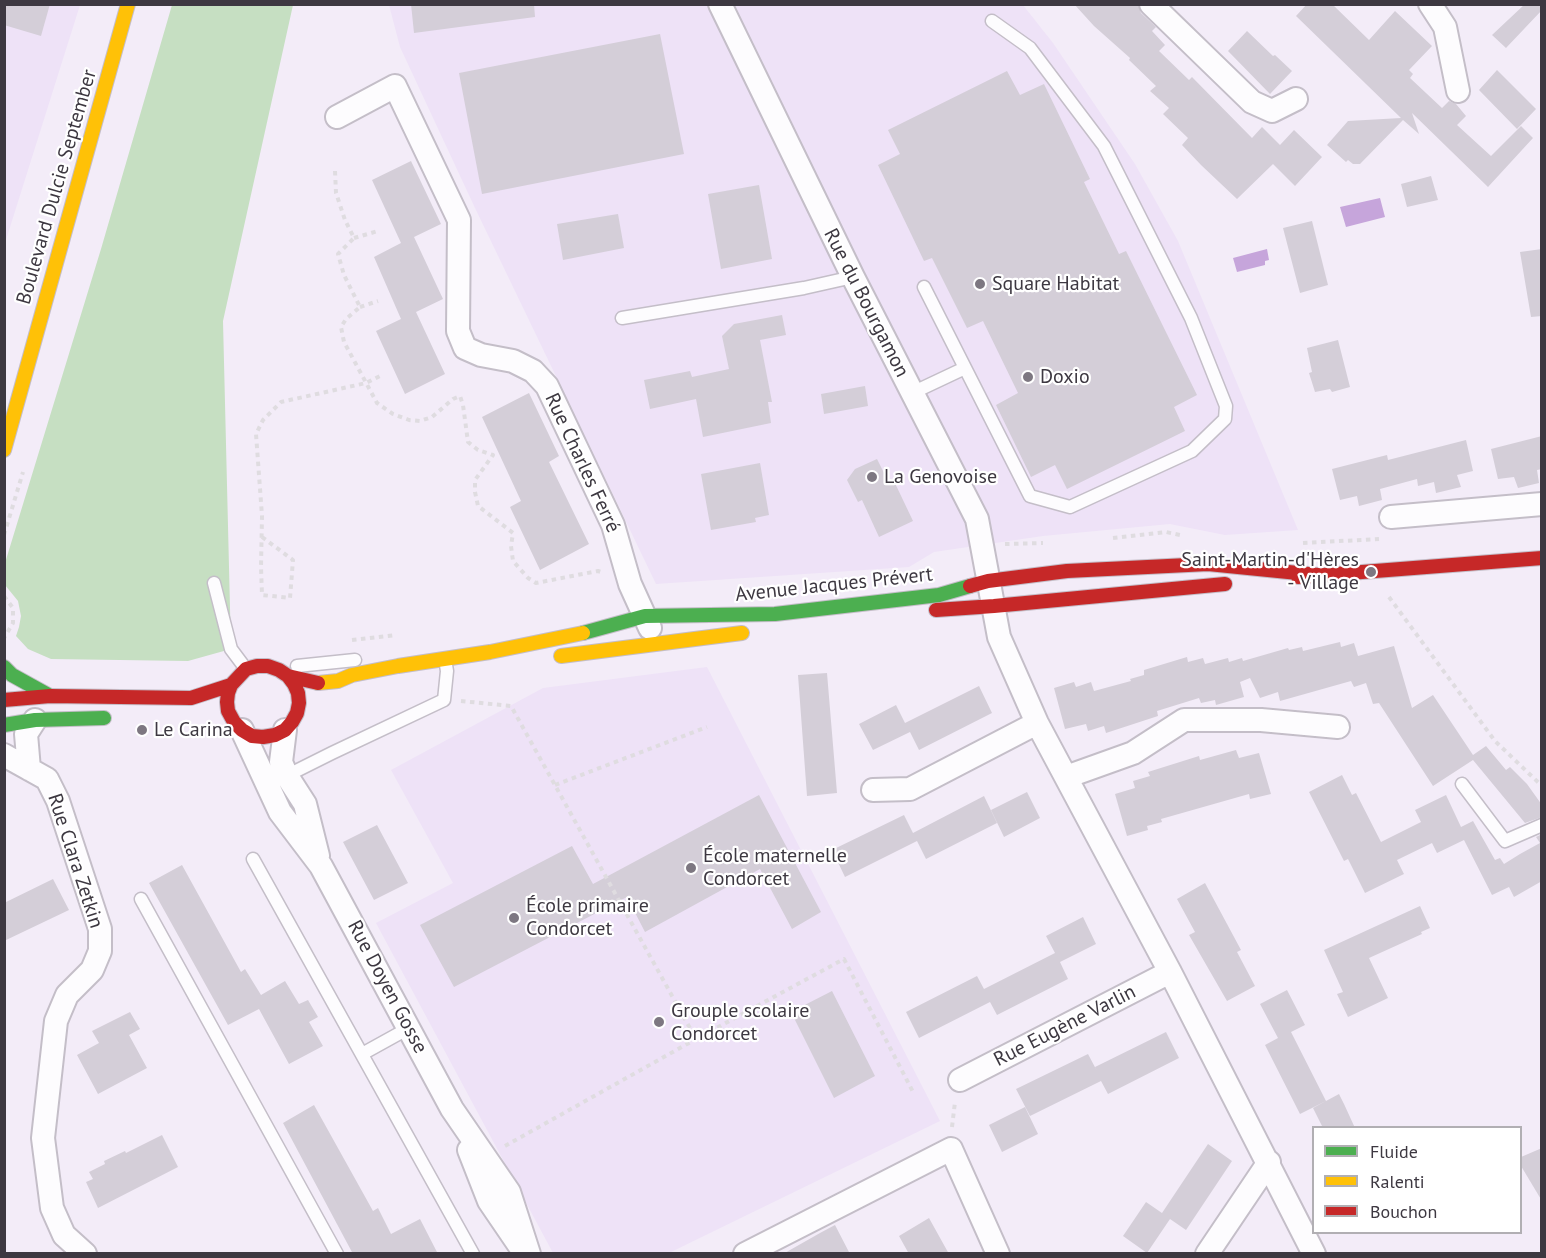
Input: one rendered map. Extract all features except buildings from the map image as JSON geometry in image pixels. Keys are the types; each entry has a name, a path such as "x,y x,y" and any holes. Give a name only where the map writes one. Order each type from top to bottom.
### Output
{"main road":[{"name":"Boulevard Dulcie September","path":"4,450 128,4"},
{"name":"Avenue Jacques Prévert","path":"917,612 1318,575 1542,558"},
{"name":"Avenue Jacques Prévert","path":"404,679 490,652 583,633 645,616 775,614 939,595 988,581 1068,571 1208,564 1318,575"},
{"name":"Avenue Jacques Prévert","path":"546,658 756,631"},
{"name":"Avenue Jacques Prévert","path":"283,673 321,684 338,681 352,675 446,665 492,665"},
{"path":"268,666 283,673 294,684 298,693 298,703 296,717 275,735 252,736 222,712 231,685 246,669 268,666"},
{"path":"4,667 12,675 50,696"},
{"path":"4,700 50,696 191,698 231,685"},
{"path":"4,725 35,720 117,717"}],"street":[{"name":"Rue du Bourgamon","path":"720,4 853,277 977,519 994,606"},
{"path":"1151,4 1252,102 1272,111 1296,99"},
{"path":"1430,4 1445,27 1458,91"},
{"name":"Rue Charles Ferré","path":"337,117 395,86 459,220 458,331 465,348 481,355 513,361 533,371 547,386 613,525 630,584 657,644"},
{"path":"1391,517 1542,504"},
{"path":"994,606 999,637 1037,723 1170,972 1314,1254"},
{"name":"Rue Doyen Gosse","path":"296,717 276,780 280,812 321,866 452,1109 509,1192 527,1254"},
{"path":"29,769 26,734 35,720"},
{"path":"1066,777 1133,753 1184,720 1261,720 1338,727"},
{"path":"873,790 910,789 1037,723"},
{"name":"Rue Doyen Gosse","path":"242,730 276,780"},
{"name":"Rue Clara Zetkin","path":"4,755 47,779 58,801 100,929 100,951 92,970 67,995 56,1021 43,1138 52,1208 64,1235 85,1254"},
{"name":"Rue Eugène Varlin","path":"960,1080 1170,972"},
{"path":"745,1254 951,1149 998,1254"},
{"path":"1207,1254 1269,1162"}],"lane":[{"path":"924,287 1030,496 1070,507 1192,451 1225,419 1226,406 1191,318 1104,146 1030,48 992,21"},
{"path":"622,318 804,288 853,277"},
{"path":"912,393 965,368"},
{"path":"214,583 231,649 246,669"},
{"path":"283,673 374,658 547,640"},
{"path":"276,780 444,700 446,665"},
{"path":"1462,784 1505,841 1542,825"},
{"path":"254,859 473,1254"},
{"path":"141,899 337,1254"},
{"path":"362,1054 409,1028"}],"path":[{"path":"335,171 336,193 354,238"},
{"path":"360,307 344,275 338,254 354,238 378,231"},
{"path":"378,301 360,307 346,319 341,327 344,342 366,383 377,403 393,414 409,420 420,421 432,417 453,399 460,396 468,442 478,450 493,455 475,480 478,506 513,533 511,546 513,561 528,578 536,583 598,571 630,584"},
{"path":"262,537 293,560 290,598 262,595 262,537 262,516 256,434 263,420 281,402 366,383 380,376"},
{"path":"1381,571 1389,598 1495,741 1542,786"},
{"path":"4,596 13,608 13,623 5,637 11,643"},
{"path":"349,640 397,635"},
{"path":"444,700 511,706 696,1039"},
{"path":"555,785 707,727"},
{"path":"498,1150 844,959 913,1092"},
{"path":"951,1149 952,1118 960,1080"}],"shaded area":[{"path":"5,5 80,5 5,243"},
{"path":"389,5 1023,5 1053,43 1135,164 1178,241 1298,530 1225,535 1170,524 1043,536 934,552 909,567 656,584 400,47"},
{"path":"1380,198 1385,217 1346,227 1340,207"},
{"path":"1267,249 1269,260 1265,261 1265,265 1237,272 1233,258"},
{"name":"Grouple scolaire Condorcet","path":"707,667 940,1121 669,1253 553,1253 376,923 453,883 391,770 543,688"}],"green space":[{"path":"172,5 293,5 223,321 231,649 188,661 51,659 28,649 16,636 21,616 18,601 5,585 5,563 101,249"}],"traffic: fast":[{"path":"583,633 645,616 775,614 939,595 970,586"},
{"path":"4,667 12,675 50,696"},
{"path":"4,725 35,720 104,718"}],"traffic: slow":[{"path":"4,450 128,4"},
{"path":"318,683 338,681 352,675 398,666 490,652 583,633"},
{"path":"561,656 742,633"}],"traffic: jam":[{"path":"1298,577 1542,558"},
{"path":"970,586 988,581 1067,571 1208,564 1318,575"},
{"path":"936,610 1225,584"},
{"path":"288,676 298,693 299,703 292,722 285,730 263,737 252,736 242,730 228,711 227,702 231,685 246,669 268,666 288,676 318,683"},
{"path":"4,700 50,696 191,698 231,685"}],"place":[{"name":"Square Habitat","path":"980,284"},
{"name":"Doxio","path":"1028,377"},
{"name":"La Genovoise","path":"872,477"},
{"name":"Saint-Martin-d'Hères - Village","path":"1371,572"},
{"name":"Le Carina","path":"142,730"},
{"name":"École maternelle Condorcet","path":"691,868"},
{"name":"École primaire Condorcet","path":"514,918"},
{"name":"Grouple scolaire Condorcet","path":"659,1022"}]}
